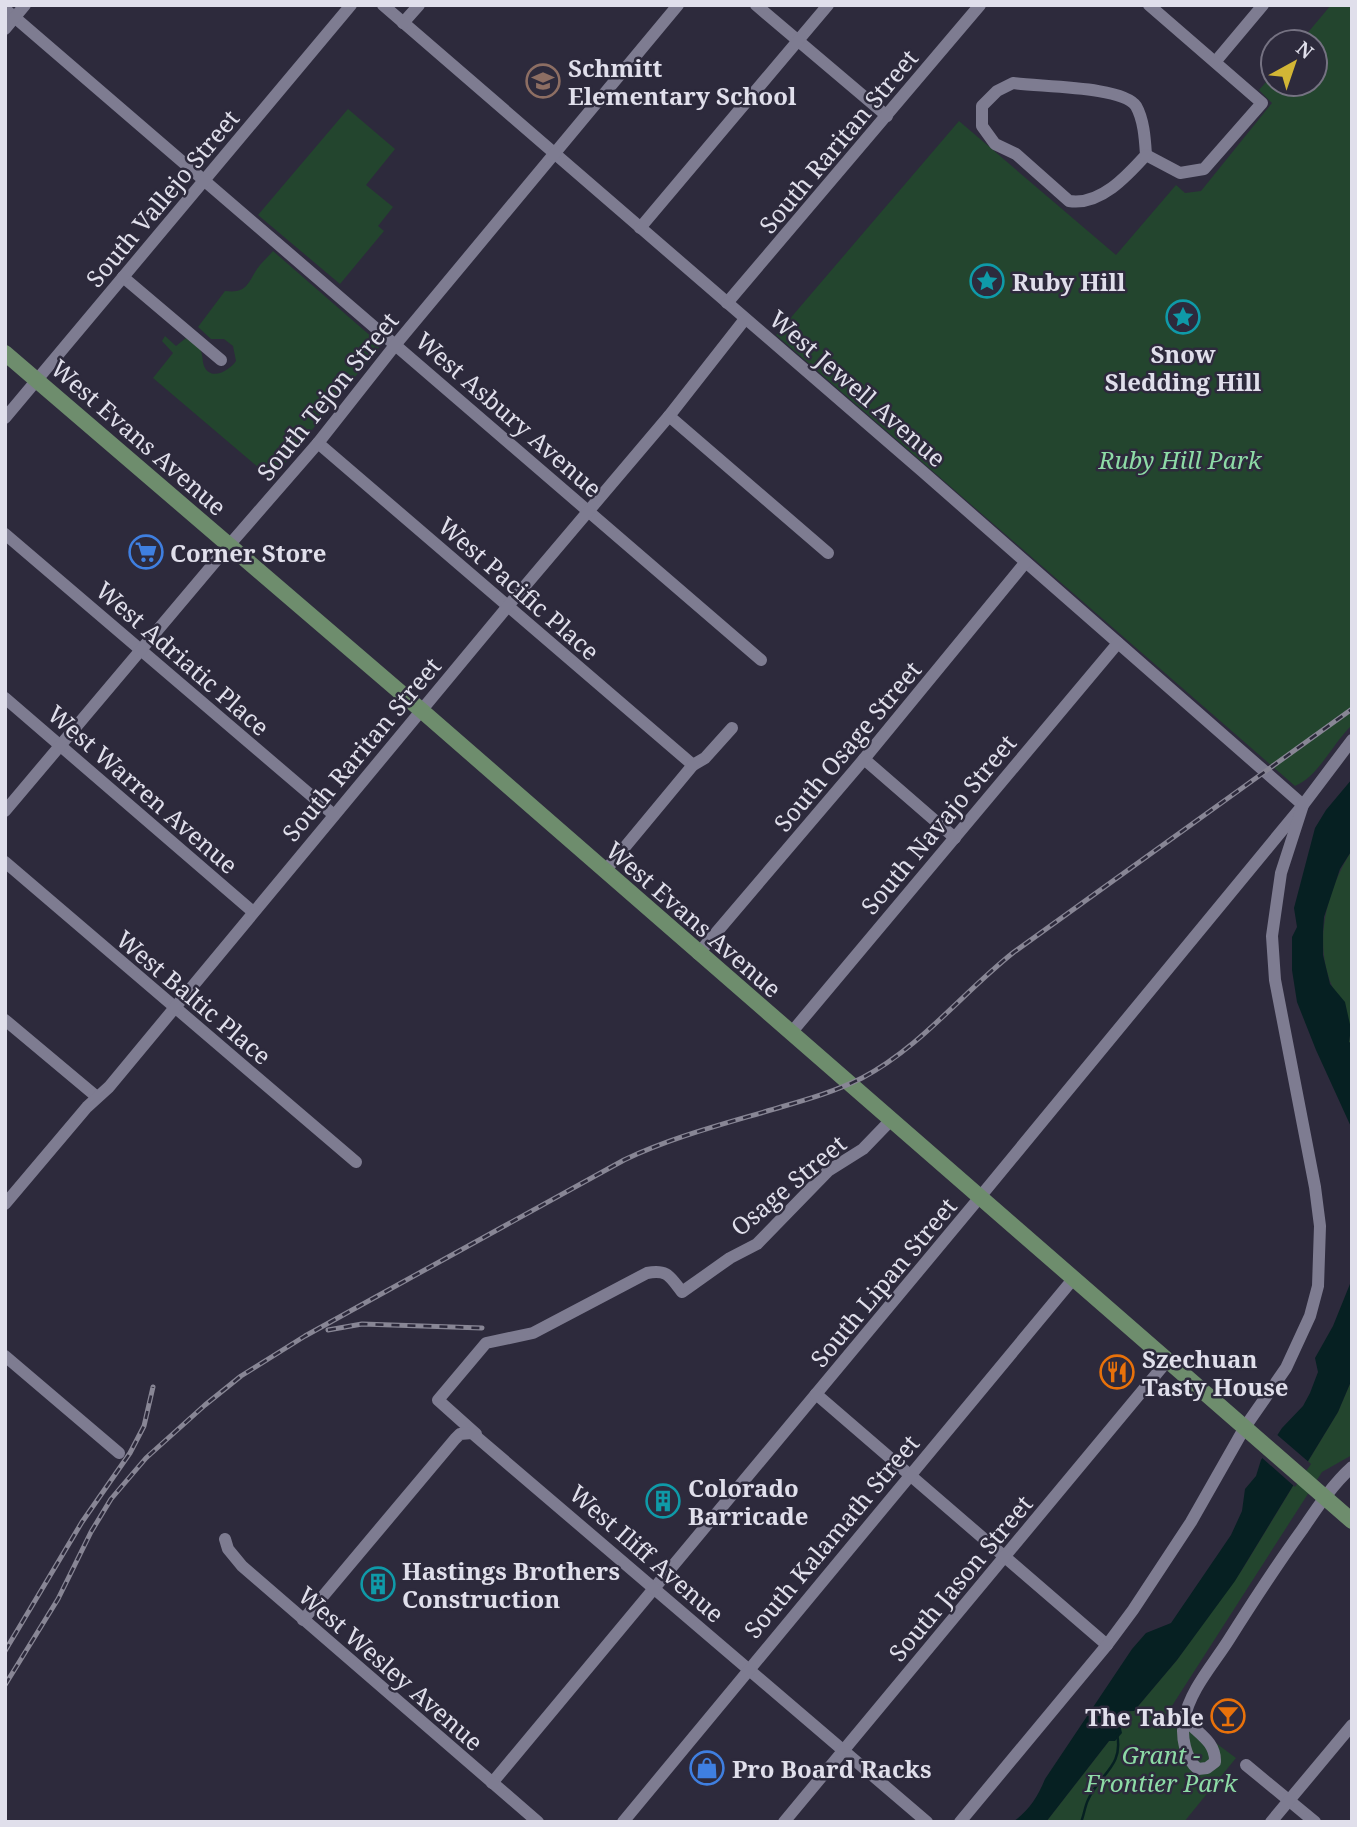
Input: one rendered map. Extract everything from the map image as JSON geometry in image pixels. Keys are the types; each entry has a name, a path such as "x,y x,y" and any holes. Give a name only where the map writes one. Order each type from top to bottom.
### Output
{"main road":[{"name":"West Evans Avenue","path":"5,353 421,710 1352,1521"}],"street":[{"path":"5,29 10,13 25,5"},
{"name":"South Vallejo Street","path":"5,418 351,5"},
{"name":"West Jewell Avenue","path":"383,5 1303,805"},
{"path":"403,23 419,5"},
{"name":"South Tejon Street","path":"5,811 318,443 396,344 678,5"},
{"path":"756,5 887,116"},
{"path":"640,228 828,5"},
{"name":"South Raritan Street","path":"727,303 980,5"},
{"path":"1146,155 1180,173 1205,169 1262,103 1149,5"},
{"path":"1216,61 1263,5"},
{"name":"West Asbury Avenue","path":"10,13 761,660"},
{"path":"1013,83 1088,89 1121,95 1135,104 1146,155 1124,180 1096,197 1077,202 1069,201 1016,154 995,144 982,126 982,106 997,91 1013,83"},
{"path":"123,277 221,360"},
{"name":"South Raritan Street","path":"8,1195 109,1087 252,911 669,416 745,319"},
{"path":"669,416 828,553"},
{"name":"West Pacific Place","path":"318,443 692,765"},
{"name":"West Adriatic Place","path":"5,534 334,815"},
{"name":"South Osage Street","path":"698,954 864,759 1025,563"},
{"name":"South Navajo Street","path":"791,1033 1118,643"},
{"name":"West Warren Avenue","path":"5,698 252,911"},
{"path":"605,872 692,765 705,758 732,728"},
{"name":"South Lipan Street","path":"492,1783 980,1197 1303,805 1352,740"},
{"path":"864,759 955,838"},
{"path":"960,1822 1107,1646 1250,1432 1300,1341 1310,1316 1318,1286 1319,1216 1275,980 1272,936 1281,873 1303,805"},
{"name":"West Baltic Place","path":"5,862 356,1162"},
{"path":"5,1020 97,1097"},
{"name":"Osage Street","path":"471,1434 438,1400 486,1343 533,1333 647,1273 659,1270 668,1275 682,1292 730,1258 757,1244 828,1171 863,1149 891,1120"},
{"name":"South Kalamath Street","path":"623,1822 1073,1278"},
{"path":"5,1356 119,1452"},
{"name":"South Jason Street","path":"784,1822 1168,1360"},
{"path":"817,1394 1107,1646"},
{"path":"303,1620 455,1439 471,1434"},
{"name":"West Iliff Avenue","path":"471,1434 927,1822"},
{"path":"1184,1718 1193,1693 1274,1570 1320,1492 1352,1467"},
{"name":"West Wesley Avenue","path":"225,1539 233,1557 538,1822"},
{"path":"1271,1822 1352,1725"},
{"path":"1246,1765 1315,1822"}],"green space":[{"name":"Ruby Hill Park","path":"1331,5 1352,5 1352,725 1311,775 1295,786 776,335 959,121 1116,255 1176,185 1185,193 1201,191 1272,103 1267,98 1329,98 1329,28 1312,28"},
{"path":"348,109 395,149 366,185 393,207 378,226 384,231 340,284 258,215"},
{"path":"273,251 381,345 272,479 153,378 173,353 162,341 165,336 176,346 186,338 200,349 204,366 211,373 225,371 236,361 233,346 224,339 211,339 198,327 225,291 238,291 246,286"},
{"path":"1352,850 1352,1044 1349,1042 1347,1021 1326,969 1323,934 1330,899"},
{"name":"Grant - Frontier Park","path":"1352,1379 1352,1455 1322,1472 1170,1709 1236,1758 1184,1822 1046,1822 1109,1741 1120,1715 1134,1711 1177,1660 1242,1570 1338,1412"}],"shaded area":[{"path":"1352,779 1352,850 1340,869 1324,917 1323,955 1330,984 1345,1002 1351,1029 1349,1042 1352,1044 1352,1129 1297,1002 1292,970 1292,937 1297,927 1294,908 1315,828"},
{"path":"1352,1279 1352,1379 1338,1412 1235,1581 1177,1660 1134,1711 1120,1716 1122,1733 1115,1741 1109,1741 1046,1822 1013,1822 1032,1803 1045,1779 1132,1649 1146,1633 1171,1623 1231,1535 1242,1511 1245,1489 1256,1476 1261,1460 1310,1393 1318,1372 1315,1358 1333,1326"}],"pier":[{"path":"1275,1433 1311,1464 1295,1487 1260,1456"}],"waterway":[{"path":"1081,1822 1093,1791 1114,1763 1117,1755 1117,1734"}],"railway":[{"path":"5,1685 58,1599 91,1532 111,1499 146,1458 241,1376 305,1336 624,1160 682,1137 802,1101 862,1078 903,1051 1014,952 1352,709"},
{"path":"328,1330 362,1324 482,1328"},
{"path":"5,1651 82,1522 130,1453 144,1426 153,1387"}],"place":[{"name":"Schmitt Elementary School","path":"543,81"},
{"name":"Ruby Hill","path":"987,281"},
{"name":"Snow Sledding Hill","path":"1183,317"},
{"name":"Corner Store","path":"146,552"},
{"name":"Szechuan Tasty House","path":"1117,1372"},
{"name":"Colorado Barricade","path":"663,1501"},
{"name":"Hastings Brothers Construction","path":"378,1584"},
{"name":"The Table","path":"1228,1716"},
{"name":"Pro Board Racks","path":"707,1768"}]}
